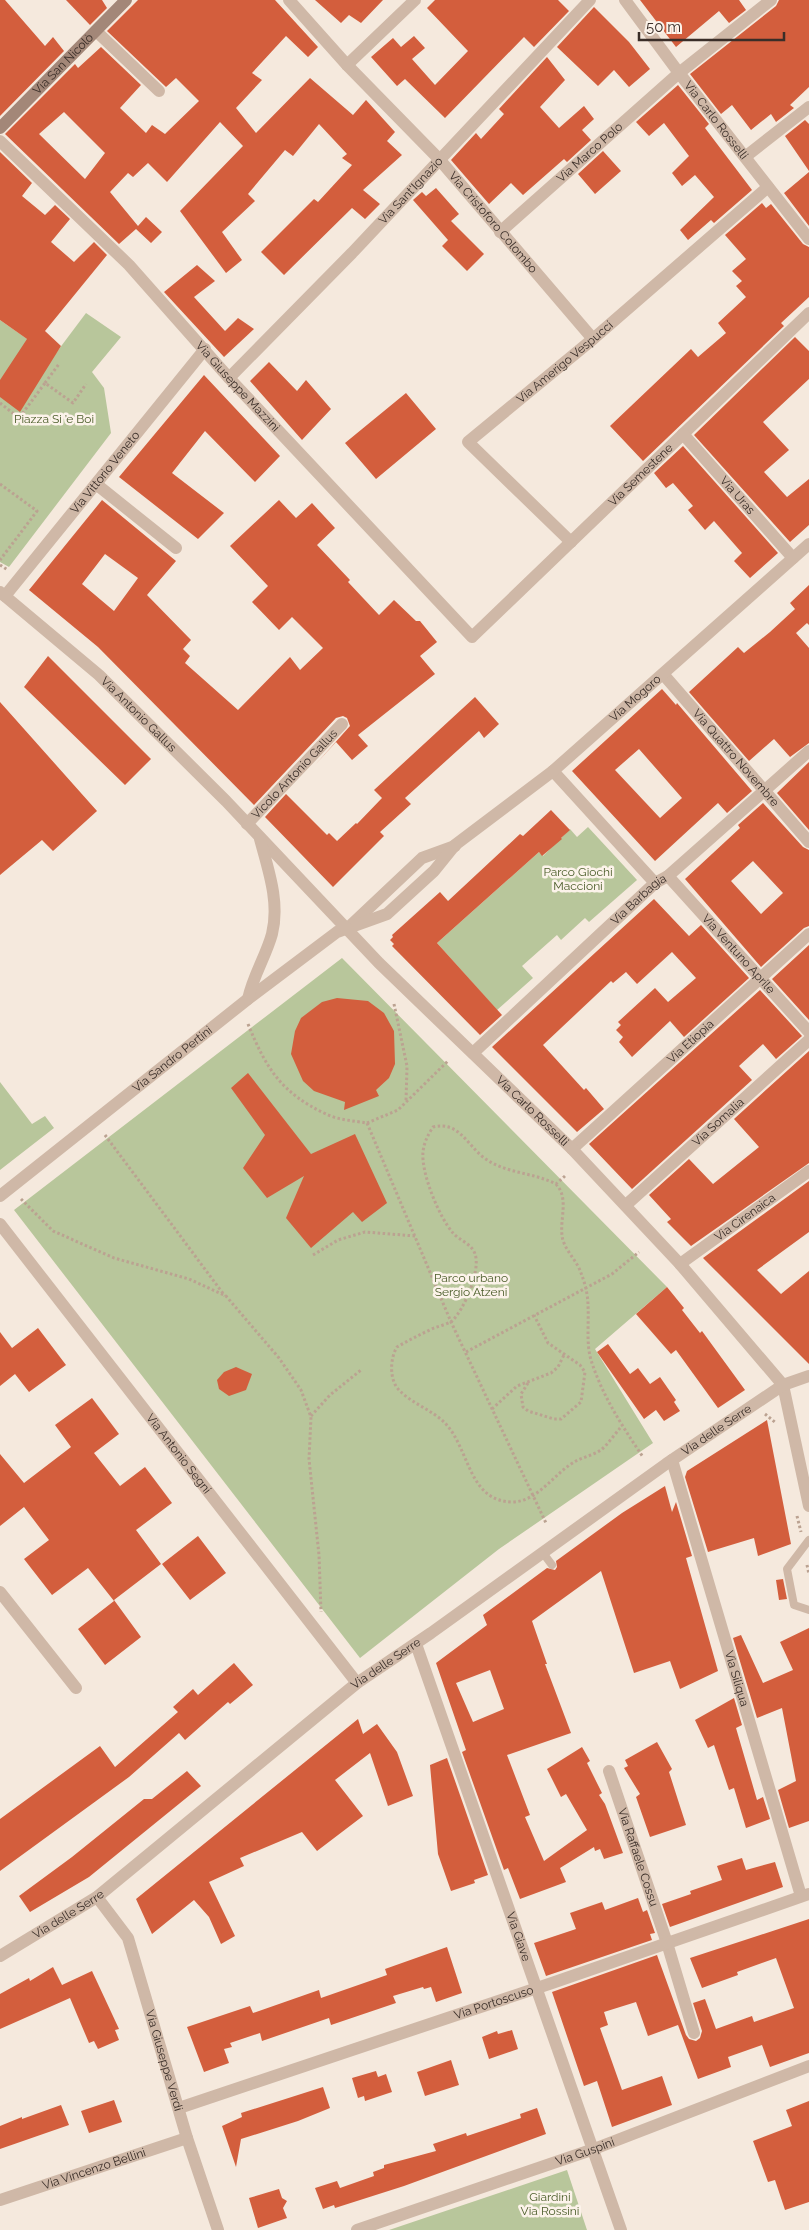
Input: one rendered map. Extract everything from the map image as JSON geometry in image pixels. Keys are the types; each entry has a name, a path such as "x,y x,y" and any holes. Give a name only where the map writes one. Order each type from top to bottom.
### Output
{"main road":[{"name":"Via San Nicolò","path":"0,128 126,0"}],"street":[{"name":"Via Cristoforo Colombo","path":"289,0 347,65 439,159 593,340"},
{"path":"347,65 415,0"},
{"name":"Via Sant'Ignazio","path":"230,378 352,253 590,0"},
{"name":"Via Carlo Rosselli","path":"625,0 679,73 809,239"},
{"name":"Via Marco Polo","path":"500,232 679,73 771,0"},
{"path":"96,31 158,91"},
{"path":"745,157 809,107"},
{"name":"Via Giuseppe Mazzini","path":"0,141 129,265 230,378 472,637"},
{"name":"Via Amerigo Vespucci","path":"571,542 468,442 593,340 768,187"},
{"name":"Via Semestene","path":"472,637 809,313"},
{"name":"Via Vittorio Veneto","path":"2,594 96,484 205,349"},
{"name":"Via Uras","path":"683,434 793,558"},
{"path":"96,484 176,548"},
{"name":"Via Mogoro","path":"348,928 387,914 434,871 455,845 553,771 809,544"},
{"name":"Via Antonio Gallus","path":"2,594 99,675 269,846"},
{"name":"Via Quattro Novembre","path":"663,674 809,842"},
{"name":"Vicolo Antonio Gallus","path":"247,824 342,724"},
{"name":"Via Barbagia","path":"473,1053 655,883 668,876 809,751"},
{"path":"553,771 655,883"},
{"path":"248,999 252,981 265,954 272,933 275,915 274,893 260,836"},
{"name":"Via Mogoro","path":"348,928 422,858 455,845"},
{"name":"Via Carlo Rosselli","path":"269,846 379,963 572,1149 626,1205 680,1264 783,1386"},
{"name":"Via Ventuno Aprile","path":"668,876 809,1032"},
{"name":"Via Sandro Pertini","path":"0,1196 248,999 337,932 348,928"},
{"name":"Via Etiopia","path":"572,1149 809,934"},
{"name":"Via Somalia","path":"626,1205 809,1040"},
{"name":"Via Cirenaica","path":"680,1264 809,1171"},
{"name":"Via Antonio Segni","path":"0,1224 357,1684"},
{"name":"Via delle Serre","path":"0,1956 97,1897 357,1684 416,1644 672,1460 783,1386 809,1376"},
{"path":"783,1386 809,1506"},
{"name":"Via Siliqua","path":"672,1460 805,1895"},
{"path":"0,1592 76,1688"},
{"name":"Via Giave","path":"416,1644 538,1988 621,2230"},
{"name":"Via Raffaele Cossu","path":"609,1771 667,1943 694,2033"},
{"name":"Via Portoscuso","path":"179,2108 538,1988 805,1895"},
{"name":"Via Giuseppe Verdi","path":"97,1897 128,1938 187,2138 218,2230"},
{"name":"Via Guspini","path":"357,2230 594,2149 809,2066"},
{"name":"Via Vincenzo Bellini","path":"0,2200 187,2138"}],"lane":[{"path":"809,1540 787,1569 794,1605 809,1610"},
{"path":"543,1552 552,1565"}],"path":[{"path":"0,403 19,418 59,364"},
{"path":"45,383 73,404 86,384"},
{"path":"0,484 37,511 0,560"},
{"path":"394,1004 407,1066 406,1102"},
{"path":"248,1024 262,1058 285,1089 327,1115 368,1123 398,1110 449,1060"},
{"path":"368,1123 451,1322 546,1523"},
{"path":"621,1427 601,1450 564,1469 533,1495 516,1502 510,1502 493,1498 484,1492 470,1470 460,1444 446,1424 432,1412 398,1390 392,1366 392,1354 397,1347 451,1322 461,1309 476,1268 476,1255 472,1248 453,1233 439,1209 431,1187 423,1152 427,1136 433,1127 444,1124 456,1130 483,1157 498,1166 556,1184 561,1190 563,1197 562,1237 580,1270 585,1288 588,1305 590,1357 621,1427 643,1457"},
{"path":"105,1135 226,1296 279,1358 301,1390 311,1416 309,1459 319,1555 321,1615"},
{"path":"556,1184 565,1176"},
{"path":"21,1199 53,1231 114,1258 189,1279 226,1296"},
{"path":"313,1255 338,1240 365,1232 415,1236"},
{"path":"466,1352 612,1274 639,1252"},
{"path":"534,1315 548,1344 585,1372"},
{"path":"492,1409 517,1386 551,1373 558,1367 564,1355"},
{"path":"585,1372 594,1368"},
{"path":"311,1416 330,1395 361,1370"},
{"path":"528,1383 521,1394 523,1407 528,1411 554,1419 561,1419 581,1402 585,1372"}],"green space":[{"name":"Piazza Si ’e Boi","path":"86,313 121,337 92,372 104,388 111,433 9,567 0,562 0,320 53,357"},
{"name":"Parco Giochi Maccioni","path":"588,827 637,880 589,922 585,918 561,940 557,935 522,966 533,978 497,1010 437,943 539,852 543,856 570,829 577,837"},
{"name":"Parco urbano Sergio Atzeni","path":"342,958 667,1287 595,1349 653,1443 499,1549 360,1658 14,1210"},
{"path":"0,1082 32,1124 45,1116 54,1128 0,1170"},
{"name":"Giardini Via Rossini","path":"567,2170 587,2230 389,2230"}],"building":[{"path":"0,0 5,0 45,46 53,37 64,51 0,116"},
{"path":"66,0 102,0 107,8 90,25"},
{"path":"138,0 275,0 318,47 308,57 286,36 252,73 262,80 236,108 256,133 310,78 353,115 366,100 395,132 387,141 402,155 363,190 380,204 365,219 352,208 284,275 261,252 314,199 318,202 352,165 342,158 347,154 319,124 293,156 285,150 248,194 255,201 222,232 242,260 226,273 180,211 243,146 220,122 167,182 148,163 133,177 128,173 110,192 138,226 146,217 162,232 151,243 136,229 119,244 5,134 75,64 78,68 101,47 141,85 120,108 146,133 152,125 165,134 199,101 176,78 166,87 107,31","holes":["64,112 105,153 85,179 39,134"]},
{"path":"315,0 383,0 361,23 349,15 341,23"},
{"path":"435,0 558,0 569,11 534,47 524,37 445,118 405,79 397,86 371,57 393,38 401,47 414,36 425,48 412,59 435,85 468,51 427,8"},
{"path":"640,0 739,0 746,10 729,23 719,11 676,47"},
{"path":"779,0 809,0 809,87 790,105 794,108 776,122 771,114 751,130 732,105 721,114 690,74 776,6"},
{"path":"594,7 629,42 650,69 629,87 614,70 598,86 557,47"},
{"path":"547,57 565,80 540,107 559,128 584,106 594,119 582,130 591,140 567,162 564,159 523,195 511,183 489,204 451,160 476,133 481,139 504,114 499,109"},
{"path":"678,85 709,124 705,128 752,190 714,223 711,220 688,240 680,230 714,197 695,175 682,186 672,173 689,156 664,123 649,136 636,122"},
{"path":"805,120 809,124 809,171 785,136"},
{"path":"603,151 621,171 595,194 578,174"},
{"path":"0,152 32,183 22,196 45,215 55,205 70,219 51,242 74,262 94,242 107,255 45,331 61,346 20,412 0,397 0,380 27,339 0,320"},
{"path":"809,172 809,226 784,193"},
{"path":"436,188 459,214 451,221 484,254 467,271 442,246 448,240 413,200 422,192 426,196"},
{"path":"762,203 766,208 771,204 803,244 809,247 809,297 781,323 784,326 643,461 610,426 691,349 698,357 726,333 718,323 746,297 736,286 742,281 732,271 746,259 725,235"},
{"path":"197,265 215,281 194,297 225,331 238,318 254,329 224,357 164,292"},
{"path":"795,337 809,351 809,379 763,422 789,450 764,472 787,497 809,479 809,525 790,542 694,435"},
{"path":"269,362 297,391 306,380 331,409 302,440 250,381"},
{"path":"204,375 280,456 255,482 205,431 172,473 224,513 198,539 119,477"},
{"path":"406,393 436,429 376,479 345,443"},
{"path":"683,446 778,553 750,578 734,561 742,553 714,521 705,530 688,510 693,506 673,483 666,488 654,473"},
{"path":"102,500 176,561 147,595 191,640 183,649 190,656 185,663 238,710 290,657 300,670 323,648 292,617 279,630 252,602 268,586 230,546 279,500 296,518 312,503 335,528 317,545 379,615 394,600 416,621 420,621 437,642 420,656 435,674 358,735 368,746 352,760 336,742 315,765 350,726 347,718 343,716 336,718 254,805 98,647 29,590","holes":["105,554 138,578 114,611 82,584"]},
{"path":"809,585 809,625 807,623 796,633 809,648 809,743 790,757 774,739 749,761 689,692 738,647 744,653 770,632 795,609 790,603"},
{"path":"48,656 151,759 125,785 24,687"},
{"path":"662,689 676,705 677,703 752,791 727,813 718,803 655,861 572,771","holes":["639,749 682,798 660,818 615,770"]},
{"path":"475,697 499,724 484,738 479,731 405,798 411,804 380,832 384,836 333,887 265,817 286,794 327,835 329,833 337,841 357,824 382,798 374,790"},
{"path":"0,702 97,811 53,851 42,840 0,875"},
{"path":"809,762 809,830 777,793"},
{"path":"763,803 803,847 809,850 809,926 804,928 761,967 685,879 740,828 738,825","holes":["753,861 783,893 761,914 731,881"]},
{"path":"551,810 570,830 542,856 539,852 437,943 502,1015 480,1035 392,946 394,944 390,940 393,937 392,935 440,892 448,901 520,834 523,836"},
{"path":"654,899 689,936 701,925 749,978 684,1037 670,1021 632,1057 619,1042 623,1037 616,1030 621,1025 618,1022 655,988 668,1002 696,978 672,952 637,984 626,972 613,983 611,981 543,1045 604,1109 577,1132 492,1047"},
{"path":"809,945 809,1020 772,979"},
{"path":"760,990 802,1036 776,1059 763,1044 739,1066 752,1080 632,1189 589,1144"},
{"path":"337,998 368,1001 384,1013 394,1031 395,1064 389,1078 376,1090 379,1096 344,1110 345,1102 314,1091 303,1081 291,1054 295,1031 301,1018 322,1002"},
{"path":"809,1051 809,1163 691,1246 667,1222 671,1219 649,1195 689,1159 713,1184 759,1147 734,1119"},
{"path":"248,1073 311,1154 355,1134 387,1203 362,1222 353,1212 311,1248 286,1218 304,1176 267,1198 243,1168 265,1135 231,1088"},
{"path":"809,1181 809,1232 757,1270 781,1294 809,1271 809,1364 703,1258"},
{"path":"667,1287 684,1308 682,1310 700,1333 702,1331 745,1390 718,1408 676,1350 671,1354 636,1314"},
{"path":"38,1328 66,1365 29,1392 15,1374 0,1386 0,1332 12,1348"},
{"path":"608,1344 630,1374 638,1368 650,1384 660,1377 676,1400 674,1402 680,1411 664,1421 656,1410 644,1419 597,1352"},
{"path":"236,1367 252,1374 246,1390 229,1396 219,1389 217,1380 224,1372"},
{"path":"92,1398 119,1434 94,1453 120,1486 145,1467 172,1503 136,1530 161,1564 114,1600 141,1637 105,1665 78,1629 114,1601 88,1568 52,1595 24,1559 49,1540 24,1507 0,1526 0,1454 24,1483 71,1447 55,1425"},
{"path":"767,1420 791,1544 758,1556 754,1538 708,1552 685,1477 687,1471"},
{"path":"665,1486 672,1512 676,1502 692,1556 686,1558 718,1671 680,1689 670,1661 634,1673 601,1571 532,1621 547,1664 545,1664 571,1733 507,1755 530,1815 525,1817 544,1861 587,1830 566,1794 561,1797 547,1769 582,1747 590,1761 587,1763 602,1793 599,1795 605,1804 623,1853 604,1859 600,1849 595,1851 594,1847 560,1868 566,1882 520,1899 508,1868 504,1870 462,1752 466,1750 436,1663 487,1625 483,1615 547,1568 555,1570 557,1567 556,1561 622,1513","holes":["490,1670 504,1709 473,1722 456,1683"]},
{"path":"198,1536 226,1573 190,1600 162,1564"},
{"path":"783,1579 787,1599 779,1600 776,1580"},
{"path":"809,1628 809,1821 789,1828 778,1790 796,1781 782,1708 757,1718 733,1638 741,1635 763,1683 793,1670 780,1642"},
{"path":"234,1663 253,1685 230,1704 228,1702 185,1740 179,1733 129,1777 0,1871 0,1819 100,1746 115,1767 178,1712 173,1707 193,1689 198,1695"},
{"path":"734,1698 742,1725 736,1728 757,1800 763,1797 770,1819 746,1828 734,1788 729,1790 714,1745 708,1748 695,1720"},
{"path":"358,1719 363,1734 377,1724 397,1752 413,1796 388,1806 370,1753 335,1780 363,1816 317,1851 302,1832 240,1858 244,1866 209,1882 235,1936 221,1944 209,1917 194,1900 152,1934 136,1899"},
{"path":"657,1742 672,1769 669,1772 686,1825 650,1837 636,1797 640,1794 624,1768 628,1766 625,1760"},
{"path":"447,1758 488,1875 474,1880 475,1883 451,1891 438,1854 430,1765"},
{"path":"187,1771 201,1786 89,1877 30,1912 19,1896 72,1857 144,1799 152,1799"},
{"path":"742,1858 746,1870 775,1862 783,1887 670,1927 662,1904 691,1894 690,1891 722,1880 717,1866"},
{"path":"638,1898 643,1912 647,1910 655,1933 650,1934 652,1940 546,1976 534,1943 576,1929 570,1913 602,1902 605,1910"},
{"path":"809,1919 809,2053 770,2067 762,2045 728,2057 731,2067 698,2079 678,2025 648,2036 636,2002 604,2012 608,2025 600,2028 622,2090 662,2076 672,2105 612,2127 597,2081 584,2086 552,1992 657,1955 686,2035 689,2039 696,2041 700,2038 702,2031 693,2003 705,1999 716,2029 752,2016 754,2022 794,2008 776,1958 737,1972 738,1975 702,1988 690,1958"},
{"path":"447,1947 462,1993 436,2002 431,1987 424,1989 423,1987 393,1996 396,2003 331,2025 329,2018 262,2041 260,2033 230,2043 232,2047 224,2049 229,2063 204,2072 187,2027 250,2006 253,2013 319,1990 321,1998 387,1975 385,1969"},
{"path":"53,1967 62,1985 92,1971 119,2029 115,2030 119,2040 98,2049 94,2041 89,2043 70,1998 0,2029 0,1994 29,1978 30,1981"},
{"path":"512,2030 518,2049 489,2059 482,2037 497,2031 498,2034"},
{"path":"451,2060 459,2085 425,2096 417,2072"},
{"path":"376,2071 378,2077 386,2074 392,2092 365,2101 364,2096 358,2098 352,2078"},
{"path":"323,2087 330,2108 298,2121 241,2139 236,2167 222,2126 242,2117 241,2113"},
{"path":"114,2100 122,2122 89,2133 81,2111"},
{"path":"809,2101 809,2202 785,2210 775,2180 768,2182 753,2141 792,2126 786,2110"},
{"path":"61,2105 69,2125 0,2149 0,2126"},
{"path":"537,2108 546,2134 404,2186 335,2208 334,2205 323,2209 315,2188 337,2181 340,2188 374,2176 373,2172 384,2168 384,2165 436,2151 433,2144 466,2133 467,2136 521,2118 520,2114"},
{"path":"279,2189 282,2198 287,2201 283,2208 287,2218 258,2228 249,2198"}]}
